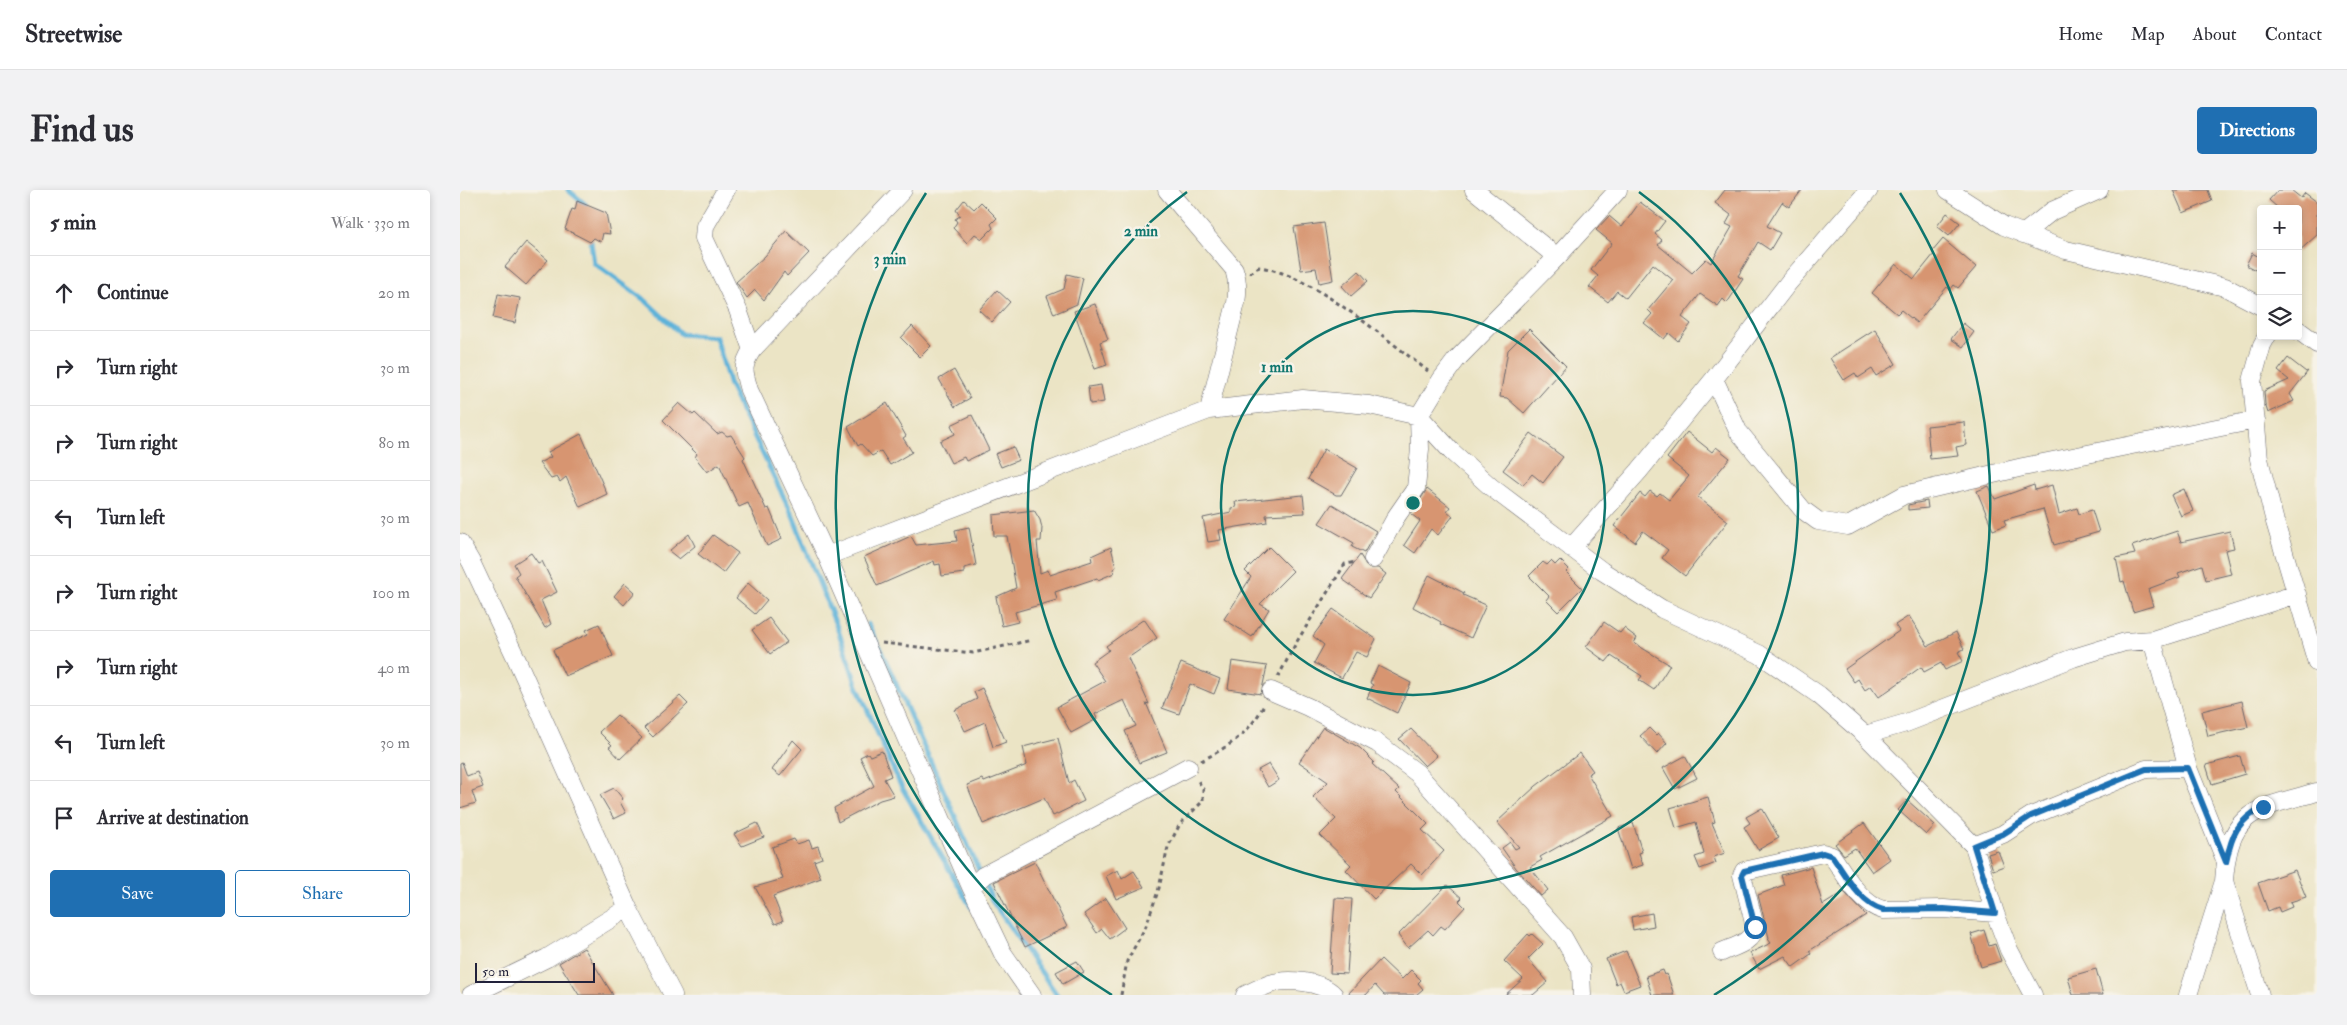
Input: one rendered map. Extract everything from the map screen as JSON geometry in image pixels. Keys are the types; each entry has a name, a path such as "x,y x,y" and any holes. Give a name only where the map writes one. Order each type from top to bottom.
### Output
{"street":[{"path":"726,190 705,226 704,238 738,310 752,350"},
{"path":"903,190 752,350 745,362 744,372 749,390 828,556 970,887 1002,952 1032,995"},
{"path":"1167,190 1234,270 1237,282 1236,303 1209,410"},
{"path":"1474,190 1557,257"},
{"path":"1373,559 1396,517 1416,488 1420,449 1419,416 1441,380 1456,360 1557,257 1618,190"},
{"path":"1571,548 1639,471 1714,379 1789,282 1868,190"},
{"path":"1948,190 2004,226 2066,250 2225,287 2257,304"},
{"path":"2023,234 2052,211 2099,190"},
{"path":"2302,333 2317,344"},
{"path":"2265,340 2252,381 2258,459 2317,663"},
{"path":"1714,379 1738,431 1803,510 1818,521 1848,526 1904,495 2023,467 2256,420"},
{"path":"828,556 1209,410 1303,399 1369,405 1419,416 1451,451 1491,487 1602,571 1662,608 1759,654 1819,695 1866,735 1974,846 2009,950 2033,995"},
{"path":"460,543 471,562 512,649 628,908 673,995"},
{"path":"1866,735 1906,723 2073,658 2125,642 2152,640 2297,594"},
{"path":"2152,640 2188,768 2226,862"},
{"path":"1271,691 1316,711 1377,743 1418,773 1563,938 1581,969 1582,995"},
{"path":"970,887 983,876 1188,767"},
{"path":"1974,846 2003,834 2031,816 2146,769 2188,768"},
{"path":"2188,995 2224,881 2231,839 2239,825 2250,814 2263,807 2317,792"},
{"path":"1722,952 1750,939 1754,935 1755,927 1742,875 1744,871 1823,853 1832,856 1867,901 1876,908 1883,910 1944,909 1995,913"},
{"path":"2224,881 2260,995"},
{"path":"471,995 547,958 628,908"},
{"path":"1245,995 1272,983 1292,982 1311,984 1334,995"}],"path":[{"path":"1237,282 1259,267 1274,269 1342,305 1441,380"},
{"path":"1121,995 1127,961 1146,926 1160,888 1168,847 1180,824 1203,801 1203,789 1188,767 1224,750 1250,728 1296,643 1345,564 1373,559"},
{"path":"866,646 885,643 973,653 1032,640"}],"building":[{"path":"1725,190 1802,190 1789,207 1782,202 1767,226 1780,233 1770,250 1758,242 1738,276 1743,279 1727,303 1723,299 1718,306 1700,294 1682,317 1691,324 1678,341 1669,333 1664,339 1644,323 1652,314 1648,310 1673,280 1653,264 1626,298 1617,291 1608,302 1589,287 1598,276 1591,270 1612,243 1596,230 1609,216 1622,227 1640,202 1665,221 1655,234 1662,240 1658,245 1692,273 1706,259 1711,263 1732,227 1726,224 1731,215 1715,203"},
{"path":"2173,190 2208,190 2212,201 2183,213"},
{"path":"2278,190 2291,190 2301,198 2305,193 2317,202 2317,235 2302,248 2302,205 2275,205 2269,200"},
{"path":"964,200 974,209 981,202 997,218 991,224 993,228 982,239 975,234 967,243 953,228 957,222 955,219 960,216 956,210"},
{"path":"577,201 606,213 610,234 603,233 601,242 594,238 590,242 565,229 572,209 575,210"},
{"path":"1947,213 1960,223 1949,236 1937,226"},
{"path":"1324,223 1333,280 1319,283 1316,268 1301,270 1294,227"},
{"path":"786,231 809,253 787,276 784,272 764,300 755,290 747,298 736,282 765,256"},
{"path":"1943,239 1976,267 1958,288 1954,285 1950,290 1947,287 1917,323 1901,310 1897,314 1872,293 1896,264 1914,279 1934,254 1932,252"},
{"path":"526,242 548,260 526,285 505,267"},
{"path":"2252,253 2257,256 2257,271 2246,265"},
{"path":"1359,271 1368,281 1351,296 1342,286"},
{"path":"1067,274 1083,278 1077,304 1054,314 1047,296 1064,289"},
{"path":"997,290 1010,302 992,322 979,310"},
{"path":"498,294 520,298 515,323 493,318"},
{"path":"1095,304 1108,339 1100,342 1107,365 1095,369 1074,311"},
{"path":"1963,323 1974,332 1963,347 1951,339"},
{"path":"912,326 931,346 920,357 901,338"},
{"path":"1529,329 1566,366 1524,413 1507,398 1500,397 1508,350"},
{"path":"1875,329 1896,364 1876,376 1872,369 1858,378 1855,373 1844,380 1830,358"},
{"path":"2288,358 2306,372 2308,371 2290,394 2294,401 2268,413 2264,391 2289,380 2278,371"},
{"path":"954,370 970,398 955,407 939,379"},
{"path":"1101,385 1104,402 1090,404 1088,387"},
{"path":"679,403 693,415 695,413 717,434 722,432 727,436 731,435 745,457 743,459 766,509 769,508 782,539 767,546 748,503 739,507 719,464 707,472 695,457 697,454 663,420"},
{"path":"887,403 906,436 903,438 912,452 890,465 881,451 872,456 861,444 858,446 848,427"},
{"path":"972,415 989,450 966,461 964,457 951,463 940,441 955,434 951,425"},
{"path":"1964,422 1966,445 1956,447 1958,456 1930,459 1927,426"},
{"path":"1687,432 1712,452 1716,447 1730,458 1698,497 1728,521 1685,576 1662,558 1668,550 1643,531 1635,542 1614,526 1640,493 1645,497 1650,491 1657,496 1660,493 1669,500 1689,476 1667,458"},
{"path":"1531,433 1563,457 1543,483 1532,474 1523,485 1503,470"},
{"path":"581,434 607,494 580,507 566,477 560,482 557,477 551,479 539,463 551,457 548,452"},
{"path":"1013,447 1019,460 1001,467 995,454"},
{"path":"1324,449 1357,468 1341,495 1336,495 1308,479"},
{"path":"2034,485 2035,490 2052,485 2059,514 2077,508 2079,514 2092,510 2099,532 2054,545 2043,509 2004,520 2006,525 1993,530 1977,491 1989,486 1995,499"},
{"path":"1427,489 1450,507 1447,511 1453,516 1438,535 1431,529 1415,553 1404,545 1420,521 1411,514"},
{"path":"2184,489 2193,511 2181,516 2171,495"},
{"path":"1303,495 1305,513 1266,515 1267,522 1219,530 1221,540 1208,542 1203,518 1231,512 1231,508 1236,507 1235,502"},
{"path":"1927,501 1928,508 1908,510 1908,505"},
{"path":"1332,504 1376,531 1364,553 1352,547 1354,543 1319,523"},
{"path":"1034,510 1042,528 1041,541 1037,541 1040,573 1048,570 1050,575 1092,561 1091,556 1111,547 1116,567 1113,569 1114,573 1098,580 1097,578 1055,592 1057,600 1015,612 1018,622 1002,626 996,597 1016,588 1007,536 994,536 993,515"},
{"path":"969,527 976,565 964,568 964,573 942,576 940,564 935,565 934,561 877,586 864,557 911,536 916,545 957,541 955,530"},
{"path":"2177,531 2181,542 2230,531 2234,548 2225,550 2231,574 2206,580 2202,565 2178,573 2180,577 2148,589 2153,606 2133,612 2124,581 2121,582 2116,558 2135,554 2132,546"},
{"path":"689,534 695,546 679,559 669,551"},
{"path":"713,535 738,553 723,573 698,554"},
{"path":"1269,547 1293,571 1260,604 1269,609 1252,637 1224,619 1251,577 1245,571"},
{"path":"531,553 538,563 542,561 557,592 541,600 551,624 545,628 515,576 519,573 514,564"},
{"path":"1360,555 1368,568 1378,568 1386,574 1369,598 1342,579"},
{"path":"1560,560 1569,569 1566,572 1582,588 1558,612 1546,600 1549,596 1529,576 1543,562 1547,565 1551,561 1555,565"},
{"path":"1429,575 1464,593 1463,595 1486,605 1471,638 1440,624 1441,622 1413,607"},
{"path":"625,583 635,592 624,605 614,596"},
{"path":"748,583 767,600 755,614 736,598"},
{"path":"1333,609 1376,639 1367,657 1356,652 1342,678 1314,663 1324,645 1313,636"},
{"path":"1909,616 1928,646 1956,632 1964,649 1958,652 1963,661 1945,670 1941,663 1924,672 1921,667 1879,697 1871,686 1865,690 1858,679 1854,682 1845,669 1899,631 1895,625"},
{"path":"769,618 787,642 770,654 752,630"},
{"path":"1144,619 1157,638 1128,658 1149,704 1146,703 1167,752 1139,763 1125,731 1136,726 1124,700 1095,714 1097,719 1071,733 1057,707 1105,681 1092,662 1109,650 1106,646"},
{"path":"1604,622 1620,633 1624,628 1637,638 1634,643 1670,665 1654,690 1639,680 1642,676 1611,656 1606,662 1586,647"},
{"path":"599,624 613,656 565,676 553,650 588,634 586,630"},
{"path":"1232,661 1267,666 1261,694 1228,689"},
{"path":"1181,663 1220,679 1214,694 1190,684 1179,714 1162,708"},
{"path":"1378,666 1411,683 1397,713 1367,698 1373,685 1370,683"},
{"path":"982,688 1006,742 993,747 985,722 965,731 955,710 977,699 974,692"},
{"path":"680,696 688,704 653,737 644,728"},
{"path":"2242,701 2248,727 2208,736 2202,711"},
{"path":"617,715 642,738 620,759 609,747 612,745 599,732"},
{"path":"1323,727 1360,748 1374,762 1372,764 1399,789 1396,792 1428,824 1422,830 1444,851 1422,875 1411,864 1374,899 1346,870 1351,865 1320,835 1336,819 1313,797 1328,782 1299,762"},
{"path":"1649,728 1656,735 1658,733 1667,743 1657,754 1640,736"},
{"path":"1411,729 1437,756 1425,766 1399,739"},
{"path":"1058,738 1069,783 1074,780 1084,801 1053,816 1044,798 983,824 967,785 982,779 984,782 1027,765 1023,747"},
{"path":"793,740 802,749 780,776 772,770"},
{"path":"882,751 891,776 884,779 894,796 880,800 838,822 834,808 874,786 860,757 868,753 870,756"},
{"path":"1580,753 1593,771 1588,774 1613,816 1540,857 1542,860 1530,867 1548,890 1541,896 1516,868 1502,848 1510,842 1515,849 1519,847 1497,822 1536,786"},
{"path":"1685,756 1697,778 1675,789 1663,768"},
{"path":"2240,756 2245,774 2212,784 2206,765"},
{"path":"462,762 467,776 477,772 483,787 472,791 476,803 460,808 460,763"},
{"path":"1269,764 1279,780 1268,787 1258,770"},
{"path":"614,788 623,799 620,802 626,813 614,819 600,795"},
{"path":"1708,797 1715,822 1712,823 1725,853 1714,857 1716,863 1700,869 1695,857 1704,854 1696,822 1676,828 1670,808"},
{"path":"1907,800 1935,825 1926,835 1898,810"},
{"path":"1762,808 1779,838 1758,850 1744,827 1750,823 1746,817"},
{"path":"757,823 764,837 742,846 734,834"},
{"path":"1633,823 1642,852 1639,853 1643,865 1631,869 1618,828"},
{"path":"1864,823 1890,859 1872,872 1855,848 1844,855 1835,844"},
{"path":"794,839 797,844 809,840 812,848 818,846 822,858 814,861 821,878 773,896 783,921 775,924 755,887 783,879 772,847"},
{"path":"1998,851 2004,866 1993,870 1988,854"},
{"path":"1035,862 1067,927 1025,947 994,882"},
{"path":"1811,867 1823,905 1844,892 1866,915 1809,951 1811,954 1793,967 1785,956 1759,969 1750,953 1771,943 1768,939 1758,895 1784,885 1781,875"},
{"path":"1118,870 1122,879 1134,871 1144,887 1116,899 1106,876"},
{"path":"2295,870 2306,897 2290,902 2292,907 2280,912 2278,907 2268,911 2258,883"},
{"path":"1447,885 1462,898 1459,901 1465,907 1445,929 1441,926 1433,935 1428,930 1408,948 1398,935"},
{"path":"1106,898 1125,928 1110,939 1102,929 1097,933 1084,914"},
{"path":"1335,898 1352,899 1347,974 1330,973"},
{"path":"1652,913 1654,926 1633,930 1631,917"},
{"path":"1984,930 1989,946 1995,944 2001,961 1981,967 1971,934"},
{"path":"1528,934 1530,936 1532,934 1543,944 1528,959 1548,982 1533,995 1505,995 1523,979 1504,961"},
{"path":"584,948 613,995 579,995 559,963"},
{"path":"1626,951 1640,985 1624,991 1620,982 1616,984 1606,959"},
{"path":"1381,959 1402,979 1411,970 1421,980 1418,983 1423,989 1416,995 1384,995 1375,985 1366,995 1347,995"},
{"path":"1077,961 1084,972 1063,984 1056,972"},
{"path":"2096,969 2103,995 2073,995 2068,977"},
{"path":"1663,970 1665,975 1667,974 1674,995 1652,995 1646,976"}],"waterway":[{"path":"568,190 586,205 587,211"},
{"path":"590,236 594,263 646,301 681,334 716,337 730,386 792,514 838,630 857,686 900,784 971,907"},
{"path":"868,624 993,902 1057,995"}],"route":[{"path":"1755,927 1742,875 1744,871 1823,853 1832,856 1867,901 1876,908 1883,910 1944,909 1995,913 1974,846 2003,834 2031,816 2146,769 2188,768 2226,862 2231,839 2239,825 2250,814 2263,807"}]}
